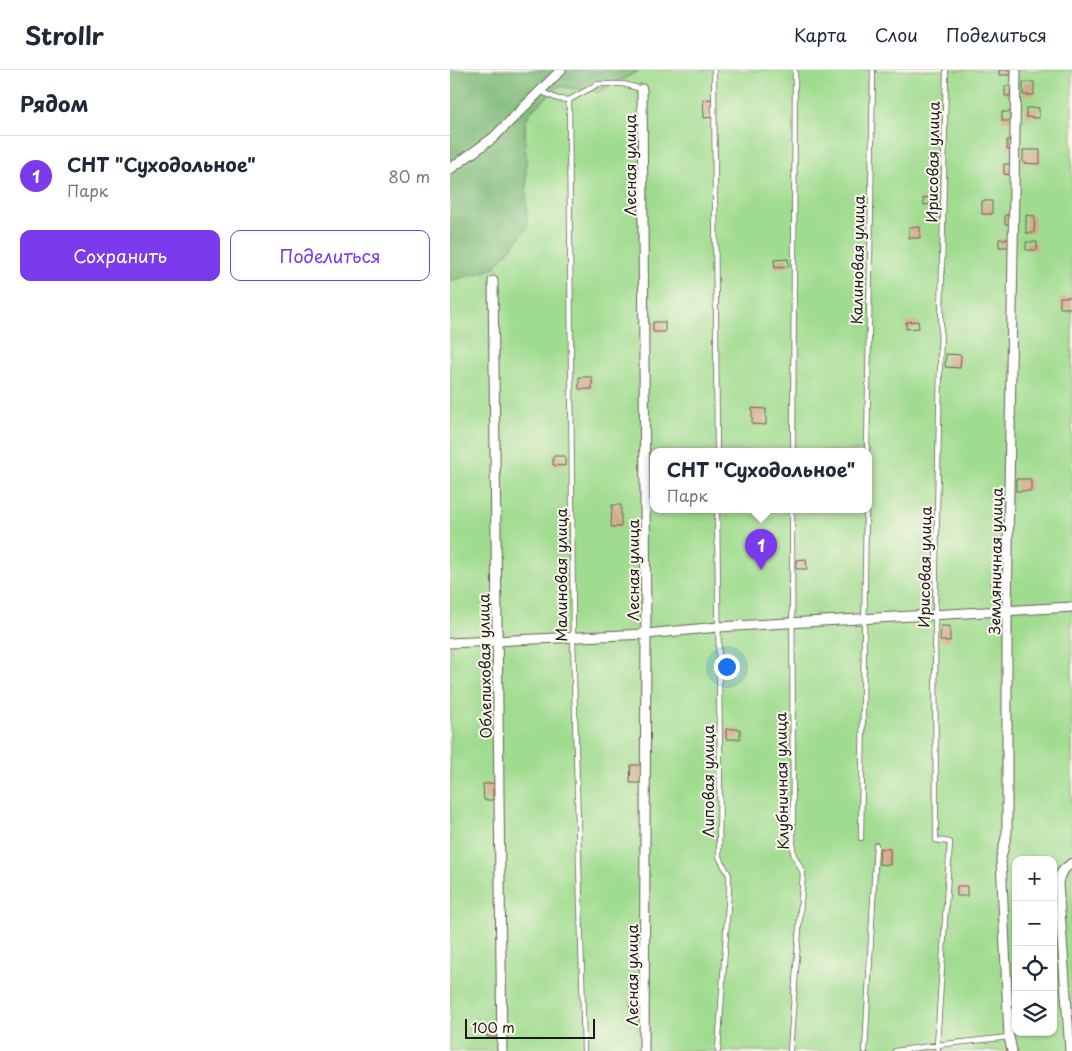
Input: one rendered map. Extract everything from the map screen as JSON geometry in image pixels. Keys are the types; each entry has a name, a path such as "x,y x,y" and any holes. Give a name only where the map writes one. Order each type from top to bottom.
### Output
{"street":[{"path":"450,169 493,138 560,70"},
{"name":"Земляничная улица","path":"1012,1051 1009,1037 1001,858 1007,833 1008,610 1016,70"},
{"name":"Лесная улица","path":"642,89 646,634 644,1051"},
{"name":"Облепиховая улица","path":"493,281 502,1051"},
{"path":"450,643 646,634 718,627 1072,607"},
{"path":"1070,1051 1058,883 1062,871 1072,864"}],"lane":[{"path":"714,70 717,448"},
{"path":"793,448 795,70"},
{"name":"Калиновая улица","path":"867,448 873,70"},
{"name":"Ирисовая улица","path":"938,1051 950,842 936,840 935,615 946,70"},
{"path":"540,91 558,99 569,100 598,84 623,84 642,89"},
{"name":"Малиновая улица","path":"569,100 573,638 584,1051"},
{"name":"Липовая улица","path":"717,513 720,762 719,857 729,875 718,1051"},
{"name":"Клубничная улица","path":"790,1051 803,873 793,853 792,513"},
{"path":"861,838 866,513"},
{"path":"865,1051 876,845"},
{"path":"896,1051 1009,1037"}],"green space":[{"path":"450,70 640,70 598,92 559,86 530,112 525,123 527,228 493,269 450,281"},
{"path":"640,70 1072,70 1072,1051 450,1051 450,281 493,269 527,228 525,123 530,112 559,86 598,92"}],"building":[{"path":"999,70 1013,70 1013,75 999,75"},
{"path":"1023,82 1034,82 1034,95 1023,95"},
{"path":"1005,86 1014,86 1013,96 1005,96"},
{"path":"712,99 713,117 704,118 703,100"},
{"path":"1026,108 1039,108 1039,118 1026,117"},
{"path":"1002,112 1012,112 1012,121 1002,121"},
{"path":"1007,140 1014,140 1013,150 1007,150"},
{"path":"1023,150 1040,150 1040,164 1023,163"},
{"path":"1004,164 1012,164 1012,175 1004,174"},
{"path":"937,196 938,203 924,205 923,198"},
{"path":"982,201 992,201 992,214 982,214"},
{"path":"1005,215 1012,215 1012,224 1005,224"},
{"path":"1026,215 1035,216 1034,233 1026,233"},
{"path":"909,227 920,227 920,238 909,238"},
{"path":"999,239 1011,239 1011,247 999,247"},
{"path":"1026,242 1037,242 1037,250 1026,250"},
{"path":"788,259 789,267 775,268 774,260"},
{"path":"1060,297 1072,297 1072,308 1060,308"},
{"path":"918,321 919,328 906,329 906,322"},
{"path":"653,322 665,322 665,332 653,332"},
{"path":"946,354 961,355 960,368 945,367"},
{"path":"579,377 592,377 592,389 579,389"},
{"path":"752,408 766,409 766,425 752,424"},
{"path":"553,456 565,456 565,466 553,465"},
{"path":"1016,479 1031,479 1031,491 1016,491"},
{"path":"612,505 621,505 621,527 611,527"},
{"path":"806,559 807,569 796,569 796,560"},
{"path":"1003,583 1003,594 991,595 991,584"},
{"path":"941,626 950,626 950,641 940,641"},
{"path":"726,729 740,729 740,739 726,739"},
{"path":"631,765 642,765 642,783 630,783"},
{"path":"497,783 497,789 493,789 493,800 484,800 483,784"},
{"path":"880,848 890,849 890,865 879,864"},
{"path":"957,886 967,886 967,896 957,896"},
{"path":"630,1001 642,1002 642,1011 630,1010"},
{"path":"487,1031 497,1031 497,1037 487,1037"}],"place":[{"name":"СНТ \"Суходольное\"","path":"761,570"}]}
